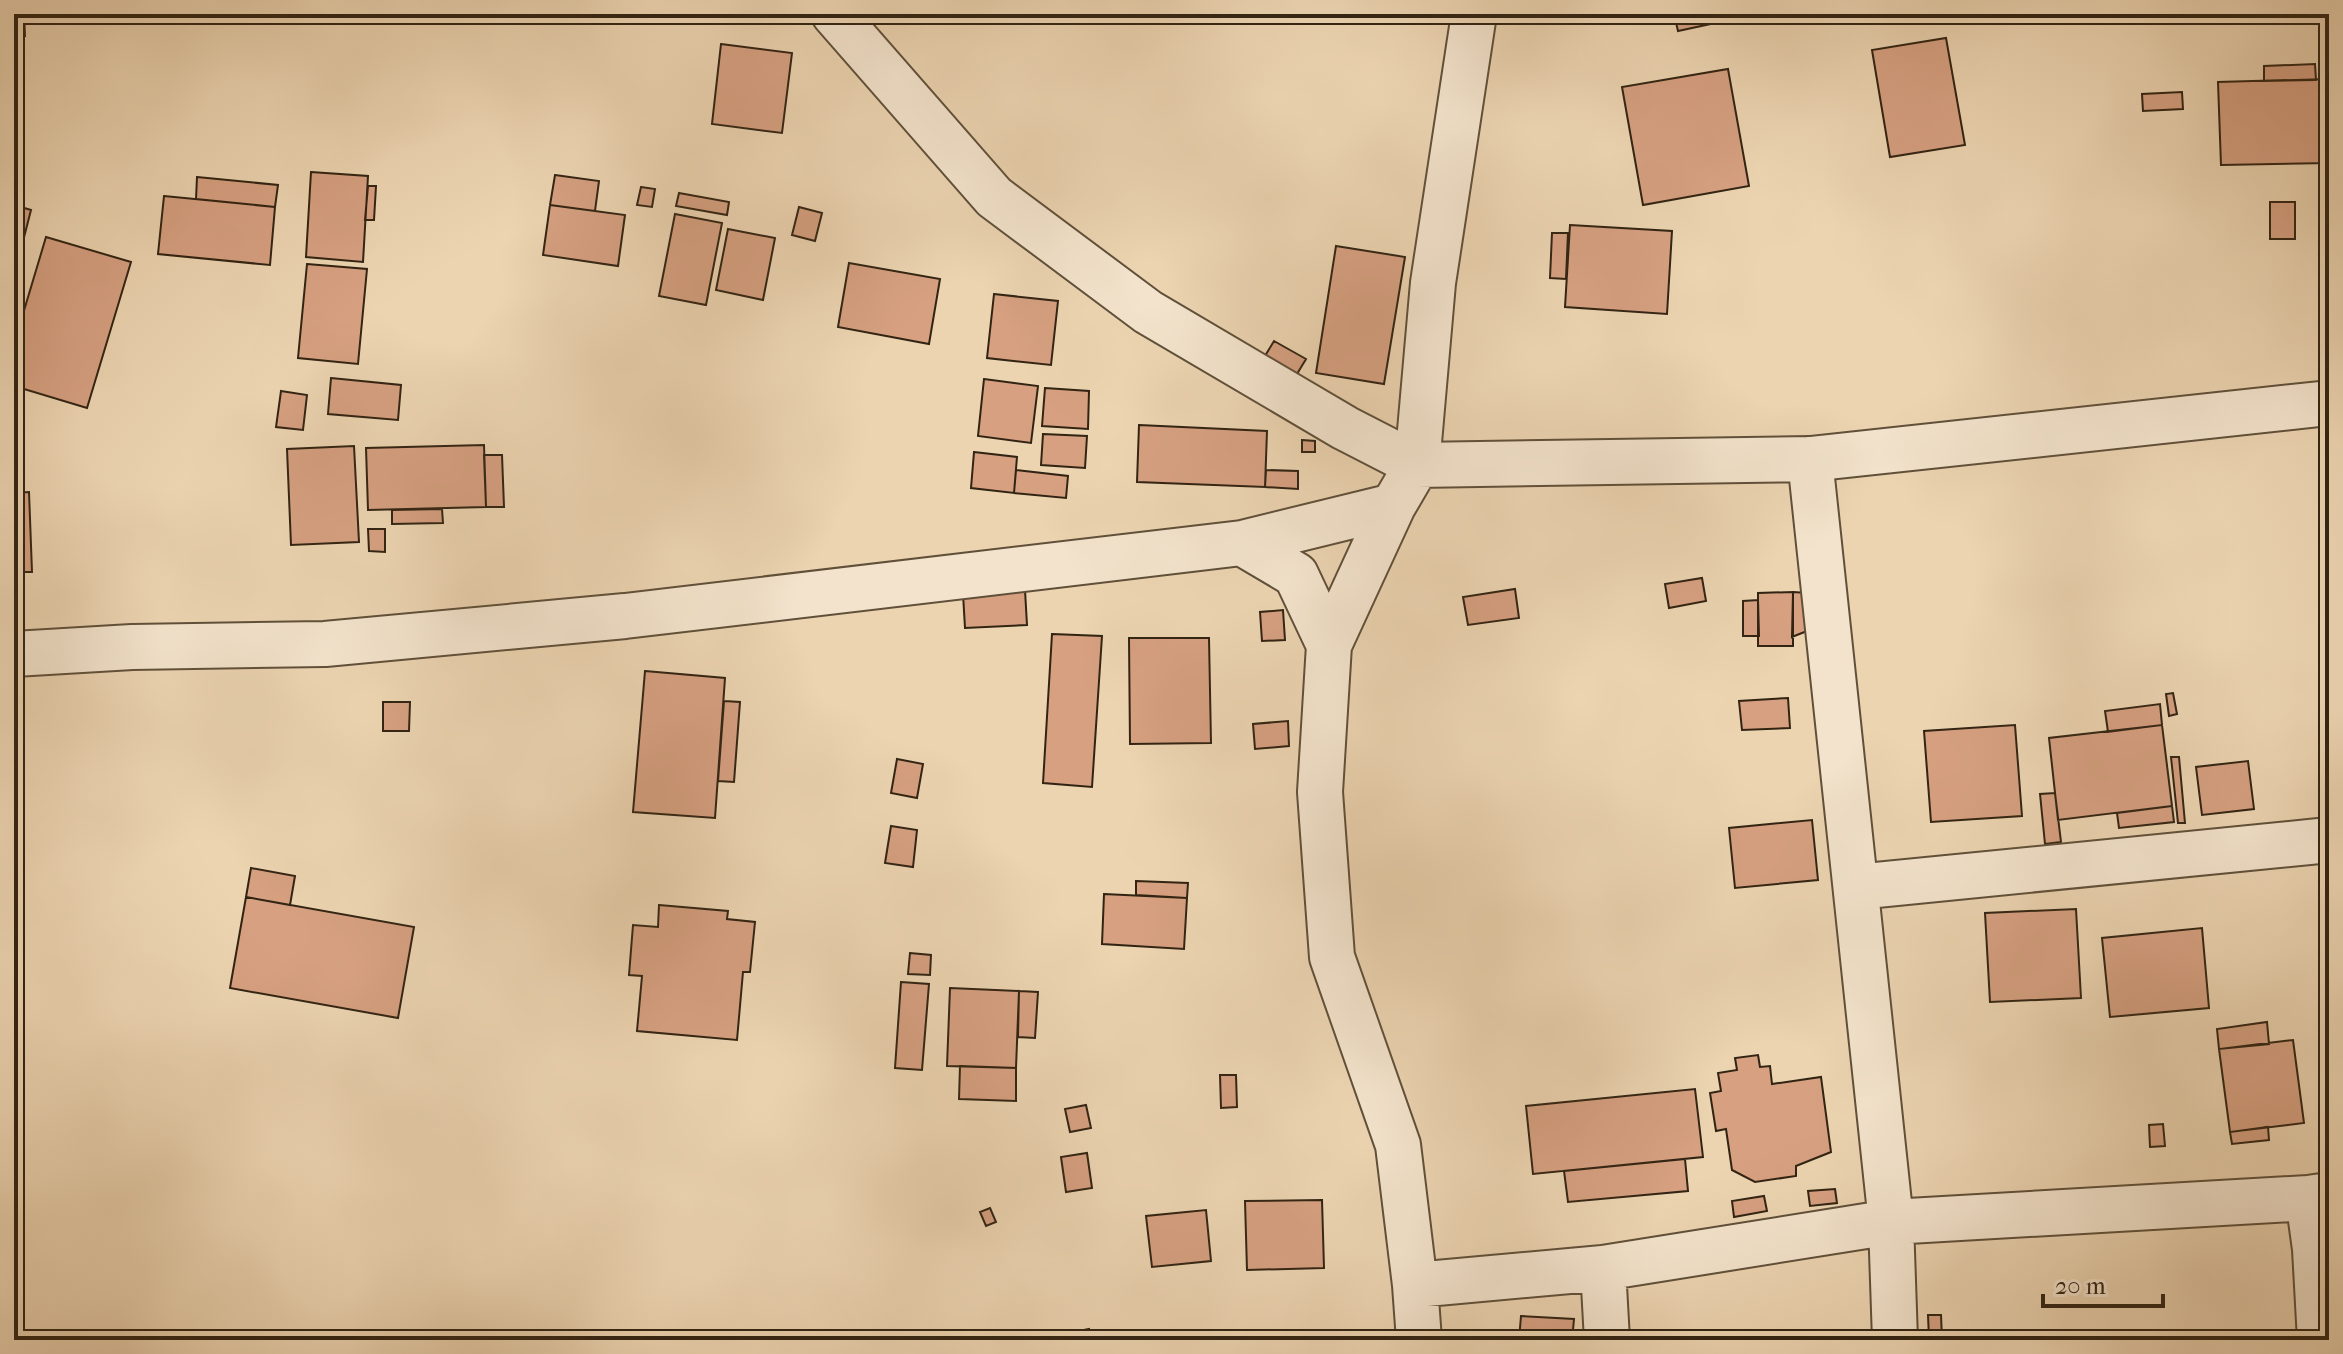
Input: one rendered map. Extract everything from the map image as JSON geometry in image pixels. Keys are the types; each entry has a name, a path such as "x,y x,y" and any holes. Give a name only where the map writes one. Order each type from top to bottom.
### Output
{"street":[{"path":"834,14 994,197 1148,312 1345,428 1417,465 1810,459 2329,403"},
{"path":"1419,1340 1398,1145 1332,957 1320,792 1329,645 1393,506 1417,465 1433,283 1474,14"},
{"path":"1810,459 1891,1222 1895,1340"},
{"path":"14,654 132,647 325,644 625,616 1242,543 1393,506"},
{"path":"1242,543 1296,575 1329,645"},
{"path":"1856,887 2329,840"},
{"path":"1415,1285 1603,1268 1891,1222 2319,1197 2315,1249 2320,1340"},
{"path":"1603,1268 1607,1340"}],"building":[{"path":"14,14 24,14 25,36 14,36"},
{"path":"1674,14 1757,14 1678,31"},
{"path":"1946,38 1965,145 1890,157 1872,50"},
{"path":"721,44 792,53 782,133 712,124"},
{"path":"2315,64 2316,80 2264,81 2264,66"},
{"path":"1728,69 1749,186 1643,205 1622,87"},
{"path":"2329,79 2329,163 2221,165 2218,82"},
{"path":"2182,92 2183,109 2143,111 2142,94"},
{"path":"311,172 368,176 363,262 306,257"},
{"path":"555,175 599,181 595,211 550,205"},
{"path":"197,177 278,185 275,207 196,199"},
{"path":"368,186 376,186 374,220 365,220"},
{"path":"641,187 655,189 652,207 637,205"},
{"path":"679,193 729,202 727,215 676,206"},
{"path":"164,196 275,207 270,265 158,254"},
{"path":"2270,202 2295,202 2295,239 2270,239"},
{"path":"14,205 31,210 19,257 14,255"},
{"path":"550,205 625,215 618,266 543,255"},
{"path":"799,207 822,213 815,241 792,235"},
{"path":"675,214 722,223 706,305 659,296"},
{"path":"1570,225 1672,231 1667,314 1565,307"},
{"path":"728,229 775,238 763,300 716,290"},
{"path":"1552,233 1568,233 1566,279 1550,278"},
{"path":"46,237 131,262 87,408 14,386 14,344"},
{"path":"1336,246 1405,257 1384,384 1316,373"},
{"path":"14,263 23,265 14,298"},
{"path":"849,263 940,279 929,344 838,327"},
{"path":"307,264 367,269 358,364 298,358"},
{"path":"994,294 1058,301 1051,365 987,358"},
{"path":"1274,341 1306,359 1297,374 1265,356"},
{"path":"331,378 401,385 398,420 328,414"},
{"path":"984,379 1038,386 1031,443 978,436"},
{"path":"1045,388 1089,391 1088,429 1042,426"},
{"path":"281,391 307,395 303,430 276,427"},
{"path":"1139,425 1267,431 1265,487 1137,482"},
{"path":"1043,434 1087,436 1085,468 1041,465"},
{"path":"1302,440 1315,441 1315,452 1302,452"},
{"path":"484,445 486,507 368,510 366,448"},
{"path":"354,446 359,542 291,545 287,449"},
{"path":"974,452 1017,457 1014,493 971,488"},
{"path":"484,455 502,455 504,507 486,507"},
{"path":"1016,470 1068,476 1066,498 1014,493"},
{"path":"1266,470 1298,471 1298,489 1265,487"},
{"path":"29,492 32,572 14,572 14,493"},
{"path":"442,509 443,523 392,524 392,510"},
{"path":"368,529 385,529 385,552 369,551"},
{"path":"1702,578 1706,601 1669,608 1665,584"},
{"path":"1515,589 1519,618 1468,625 1463,597"},
{"path":"1025,590 1027,625 965,628 963,594"},
{"path":"1793,592 1807,593 1807,631 1792,637"},
{"path":"1793,592 1793,646 1758,646 1758,593"},
{"path":"1758,600 1759,636 1743,636 1743,601"},
{"path":"1283,610 1285,640 1262,641 1260,612"},
{"path":"1052,634 1102,636 1092,787 1043,783"},
{"path":"1129,638 1209,638 1211,743 1130,744"},
{"path":"645,671 725,678 715,818 633,812"},
{"path":"2173,693 2177,714 2169,716 2166,694"},
{"path":"1788,698 1790,728 1742,730 1739,701"},
{"path":"724,701 740,702 734,782 718,781"},
{"path":"383,702 410,702 409,731 383,731"},
{"path":"2160,704 2162,725 2108,732 2105,711"},
{"path":"1288,721 1289,746 1255,749 1253,724"},
{"path":"2015,725 2022,816 1931,822 1924,731"},
{"path":"2162,725 2172,806 2058,820 2049,738"},
{"path":"2171,757 2179,757 2185,823 2178,823"},
{"path":"897,759 923,764 917,798 891,793"},
{"path":"2248,761 2254,809 2202,815 2196,767"},
{"path":"2055,793 2061,842 2045,844 2040,794"},
{"path":"2172,806 2174,822 2119,828 2117,813"},
{"path":"1812,820 1818,880 1735,888 1729,828"},
{"path":"891,826 917,830 913,867 885,863"},
{"path":"251,868 295,876 290,905 246,897"},
{"path":"1136,881 1188,883 1187,898 1136,895"},
{"path":"1104,894 1187,898 1184,949 1102,944"},
{"path":"246,897 414,927 398,1018 230,988"},
{"path":"659,905 728,911 727,919 755,922 750,972 743,972 737,1040 637,1031 642,976 629,975 633,925 658,927"},
{"path":"2076,909 2081,998 1990,1002 1985,913"},
{"path":"2202,928 2209,1008 2110,1017 2102,938"},
{"path":"910,953 931,955 930,975 908,974"},
{"path":"901,982 929,984 922,1070 895,1068"},
{"path":"950,988 1019,991 1016,1068 947,1066"},
{"path":"1019,991 1038,992 1035,1038 1018,1037"},
{"path":"2267,1022 2269,1044 2219,1049 2217,1029"},
{"path":"2293,1040 2304,1123 2230,1132 2219,1049"},
{"path":"1758,1055 1760,1067 1770,1066 1772,1084 1821,1077 1831,1152 1796,1166 1796,1176 1755,1182 1732,1170 1726,1129 1716,1131 1710,1093 1721,1091 1718,1073 1737,1070 1735,1058"},
{"path":"960,1066 1016,1068 1016,1101 959,1099"},
{"path":"1220,1075 1236,1075 1237,1107 1221,1108"},
{"path":"1695,1089 1703,1157 1533,1174 1526,1106"},
{"path":"1086,1105 1091,1128 1070,1132 1065,1109"},
{"path":"2163,1124 2165,1146 2150,1147 2149,1125"},
{"path":"2268,1127 2269,1140 2232,1144 2230,1132"},
{"path":"1087,1153 1092,1188 1066,1192 1061,1157"},
{"path":"1685,1159 1688,1191 1568,1202 1564,1171"},
{"path":"1835,1189 1837,1203 1810,1206 1808,1191"},
{"path":"1764,1196 1767,1211 1734,1217 1732,1201"},
{"path":"1322,1200 1324,1268 1247,1270 1245,1201"},
{"path":"990,1208 996,1222 986,1226 980,1212"},
{"path":"1206,1210 1211,1261 1152,1267 1146,1216"},
{"path":"1928,1315 1941,1315 1942,1339 1929,1339"},
{"path":"1521,1316 1574,1319 1572,1340 1519,1340"},
{"path":"1089,1329 1091,1340 1059,1340 1058,1335"},
{"path":"1322,1336 1322,1340 1289,1340 1289,1338"}]}
